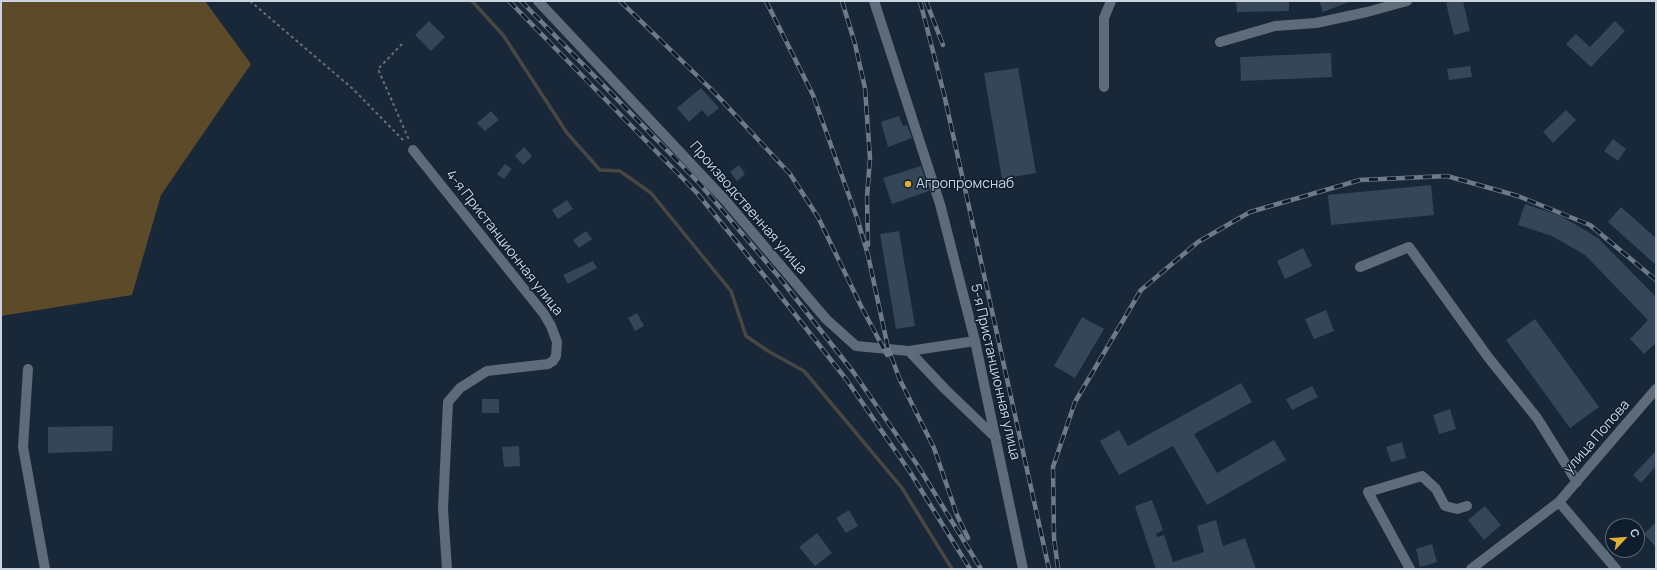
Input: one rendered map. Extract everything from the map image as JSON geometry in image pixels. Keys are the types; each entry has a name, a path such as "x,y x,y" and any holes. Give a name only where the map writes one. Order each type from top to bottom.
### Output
{"street":[{"name":"Производственная улица","path":"538,1 725,200 826,319 856,346 909,351 975,341"},
{"name":"5-я Пристанционная улица","path":"874,1 934,182 975,341 1023,569"},
{"path":"1104,87 1104,18 1111,1"},
{"path":"1220,42 1275,26 1316,23 1367,12 1407,1"},
{"name":"4-я Пристанционная улица","path":"413,150 544,314 551,326 557,342 556,356 553,361 548,364 487,371 460,388 448,402 443,508 447,569"},
{"path":"1360,267 1409,247 1488,357 1537,418 1577,482"},
{"path":"909,351 945,389 996,438"},
{"path":"28,369 23,447 45,569"},
{"name":"улица Попова","path":"1470,569 1559,502 1656,389"},
{"path":"1410,569 1368,492 1422,476 1436,489 1445,506 1456,509 1467,506"},
{"path":"1559,502 1616,569"}],"path":[{"path":"250,1 353,89 413,150"},
{"path":"402,44 378,69 413,150"}],"shaded area":[{"path":"1,1 205,1 251,64 161,195 132,295 1,316"}],"building":[{"path":"1236,1 1289,1 1289,11 1237,12"},
{"path":"1319,1 1349,1 1349,2 1323,12"},
{"path":"1463,1 1470,31 1454,35 1446,3"},
{"path":"429,21 445,37 431,51 415,35"},
{"path":"1615,21 1625,31 1591,67 1566,44 1576,34 1590,47"},
{"path":"1331,53 1332,77 1241,81 1240,57"},
{"path":"1470,66 1472,77 1449,80 1447,69"},
{"path":"1018,68 1036,173 1002,179 984,73"},
{"path":"701,88 719,108 708,117 702,110 689,122 677,108"},
{"path":"1566,110 1576,120 1553,143 1543,132"},
{"path":"491,111 499,120 485,131 477,123"},
{"path":"899,116 903,126 907,125 912,138 888,147 881,122"},
{"path":"1613,139 1626,149 1618,161 1604,151"},
{"path":"524,147 532,156 523,165 515,156"},
{"path":"505,164 512,169 504,179 497,174"},
{"path":"739,165 745,174 737,181 730,172"},
{"name":"Агропромснаб","path":"921,166 929,191 892,204 883,178"},
{"path":"1431,185 1434,215 1331,225 1328,195"},
{"path":"567,200 573,209 558,219 552,210"},
{"path":"1525,204 1561,216 1598,238 1656,297 1656,343 1644,354 1630,339 1648,320 1585,255 1552,236 1518,225"},
{"path":"1621,207 1656,238 1656,265 1608,222"},
{"path":"586,231 592,239 579,248 573,240"},
{"path":"899,231 915,326 896,329 880,234"},
{"path":"1303,248 1312,266 1285,279 1277,261"},
{"path":"593,261 597,268 568,284 563,275"},
{"path":"1326,310 1334,331 1314,339 1305,319"},
{"path":"637,313 644,326 635,331 628,318"},
{"path":"1082,317 1104,329 1075,378 1054,366"},
{"path":"1535,319 1599,407 1570,428 1506,340"},
{"path":"1241,383 1252,402 1194,434 1217,473 1274,440 1286,460 1207,505 1173,446 1119,475 1100,441 1119,430 1128,446"},
{"path":"1312,386 1318,397 1292,410 1286,399"},
{"path":"482,399 499,399 499,413 482,413"},
{"path":"1450,409 1456,429 1439,434 1433,415"},
{"path":"113,426 112,451 48,453 48,427"},
{"path":"1402,442 1406,458 1391,462 1386,447"},
{"path":"519,446 520,466 504,467 502,447"},
{"path":"1656,451 1656,466 1641,483 1633,475"},
{"path":"1152,500 1163,530 1156,534 1157,537 1164,535 1173,562 1204,552 1197,526 1216,520 1223,546 1245,538 1256,569 1156,569 1135,506"},
{"path":"1485,506 1501,525 1484,540 1468,520"},
{"path":"849,510 858,526 846,533 836,518"},
{"path":"1656,522 1656,547 1645,535 1645,533"},
{"path":"817,533 832,553 815,566 799,547"},
{"path":"1432,544 1437,562 1420,567 1416,549"}],"waterway":[{"path":"472,1 503,35 567,133 600,170 620,171 651,193 731,291 746,336 768,351 804,371 902,488 952,569"}],"railway":[{"path":"509,1 697,193 771,284 846,379 910,472 970,569"},
{"path":"521,1 700,184 779,277 854,373 918,466 981,569"},
{"path":"620,1 713,91 790,174 818,217 861,306 887,355"},
{"path":"766,1 813,95 857,218 868,255 888,348 900,380 934,448 957,515 968,538"},
{"path":"842,1 855,44 865,88 870,158 867,197 868,245"},
{"path":"920,1 944,94 1049,569"},
{"path":"926,1 943,45"},
{"path":"1058,568 1054,538 1053,467 1075,402 1141,290 1198,242 1250,212 1360,180 1447,176 1518,196 1590,225 1656,280"}],"place":[{"name":"Агропромснаб","path":"908,184"}]}
